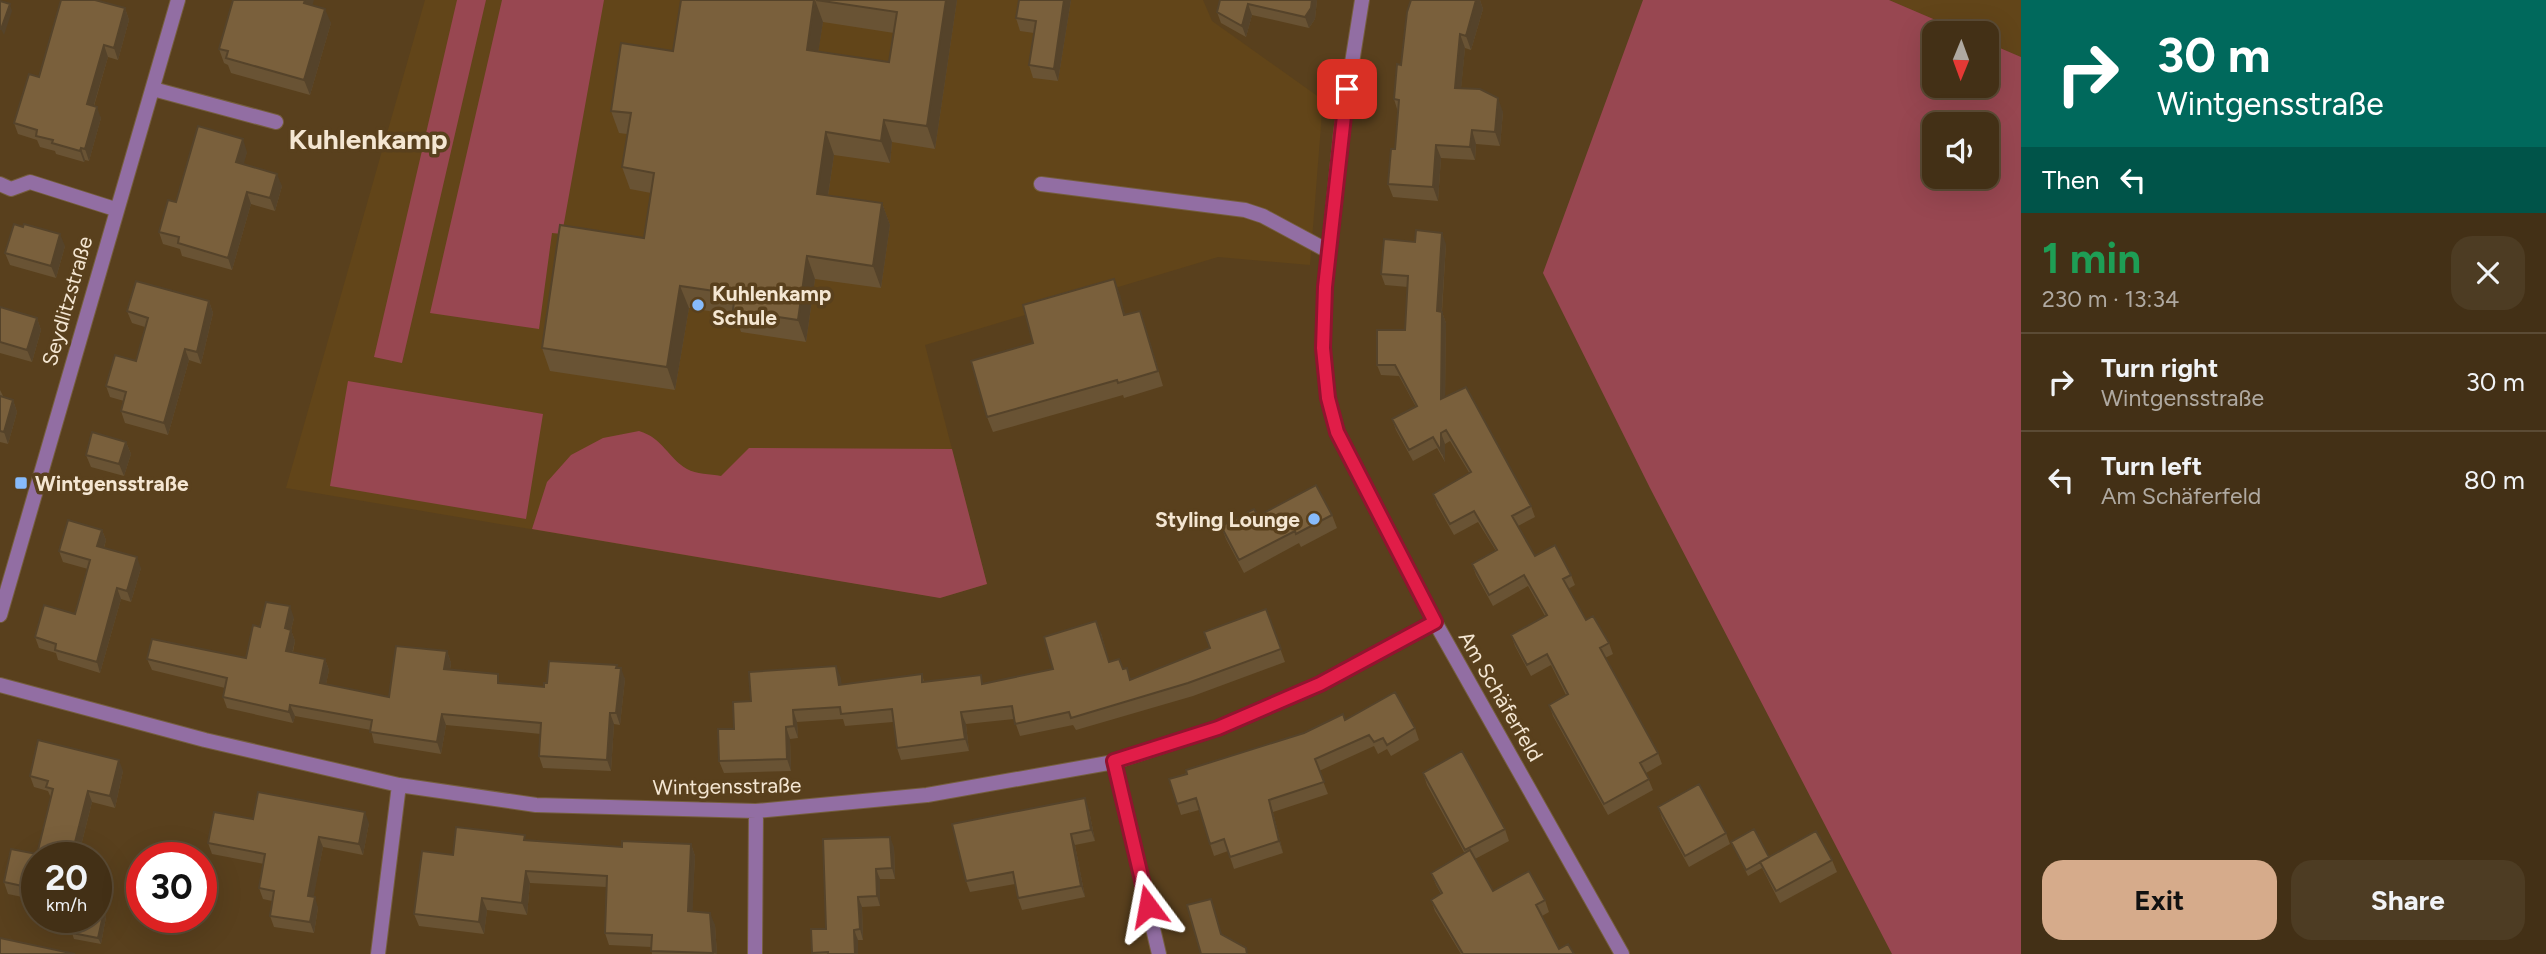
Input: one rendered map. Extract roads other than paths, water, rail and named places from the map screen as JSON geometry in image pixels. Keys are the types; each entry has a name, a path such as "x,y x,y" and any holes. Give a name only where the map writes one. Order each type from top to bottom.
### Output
{"street":[{"name":"Seydlitzstraße","path":"0,615 178,0"},
{"name":"Am Schäferfeld","path":"1362,0 1341,132 1328,251 1323,348 1328,398 1337,432 1435,622 1622,954"},
{"path":"153,89 276,122"},
{"path":"0,184 11,189 30,182 116,209"},
{"path":"1041,184 1245,210 1263,216 1328,251"},
{"name":"Wintgensstraße","path":"0,685 205,740 399,785 536,805 756,811 927,795 1114,761 1218,728 1320,684 1435,622"},
{"path":"1114,761 1159,954"},
{"path":"378,954 399,785"},
{"path":"755,954 756,811"}],"place":[{"name":"Kuhlenkamp Schule","path":"698,305"},
{"name":"Wintgensstraße","path":"21,483"},
{"name":"Styling Lounge","path":"1314,519"}],"district":[{"name":"Kuhlenkamp","path":"368,139"}]}
